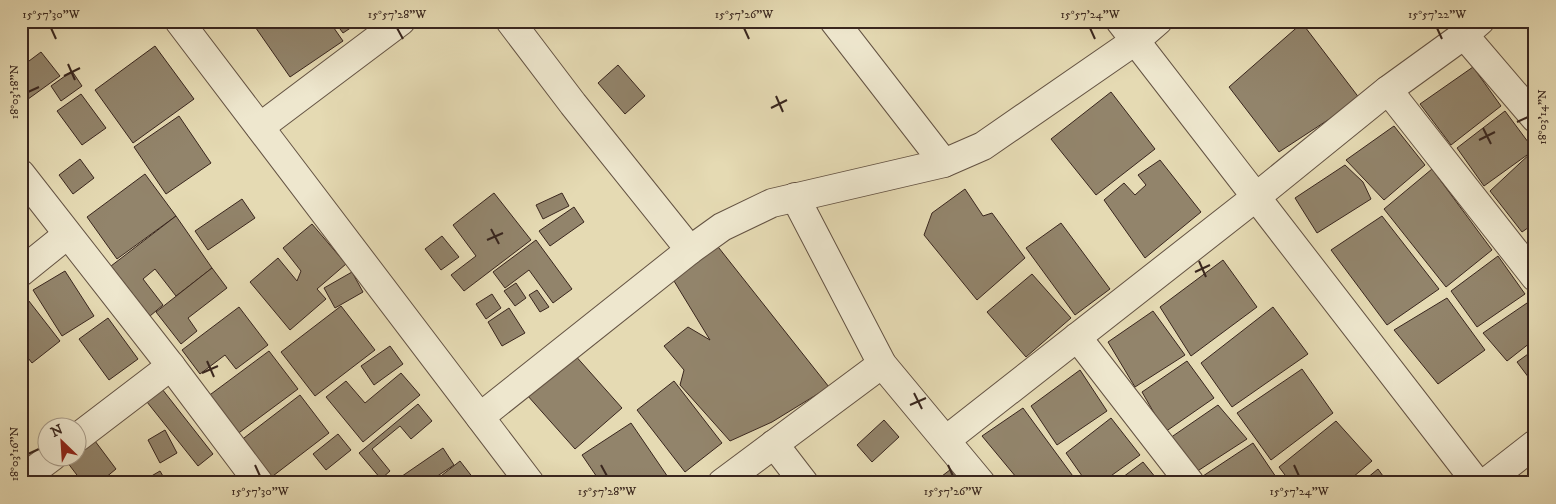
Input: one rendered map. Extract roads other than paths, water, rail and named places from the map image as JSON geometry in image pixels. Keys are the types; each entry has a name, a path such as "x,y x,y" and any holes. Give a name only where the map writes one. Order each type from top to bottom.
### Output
{"street":[{"path":"179,21 530,483"},
{"path":"260,127 401,21"},
{"path":"510,21 573,104 690,250"},
{"path":"834,21 944,164"},
{"path":"480,417 690,250 722,227 772,203 944,164 983,146 1128,31 1158,21"},
{"path":"946,440 1256,197 1388,90 1472,28 1535,118"},
{"path":"1128,31 1477,483"},
{"path":"1388,90 1535,277"},
{"path":"21,174 171,366 259,483"},
{"path":"796,197 882,364 981,483"},
{"path":"21,272 67,235"},
{"path":"1077,337 1190,483"},
{"path":"722,483 882,364"},
{"path":"88,429 171,366"},
{"path":"774,444 804,483"},
{"path":"1485,483 1535,444"},
{"path":"21,480 40,466"}]}
